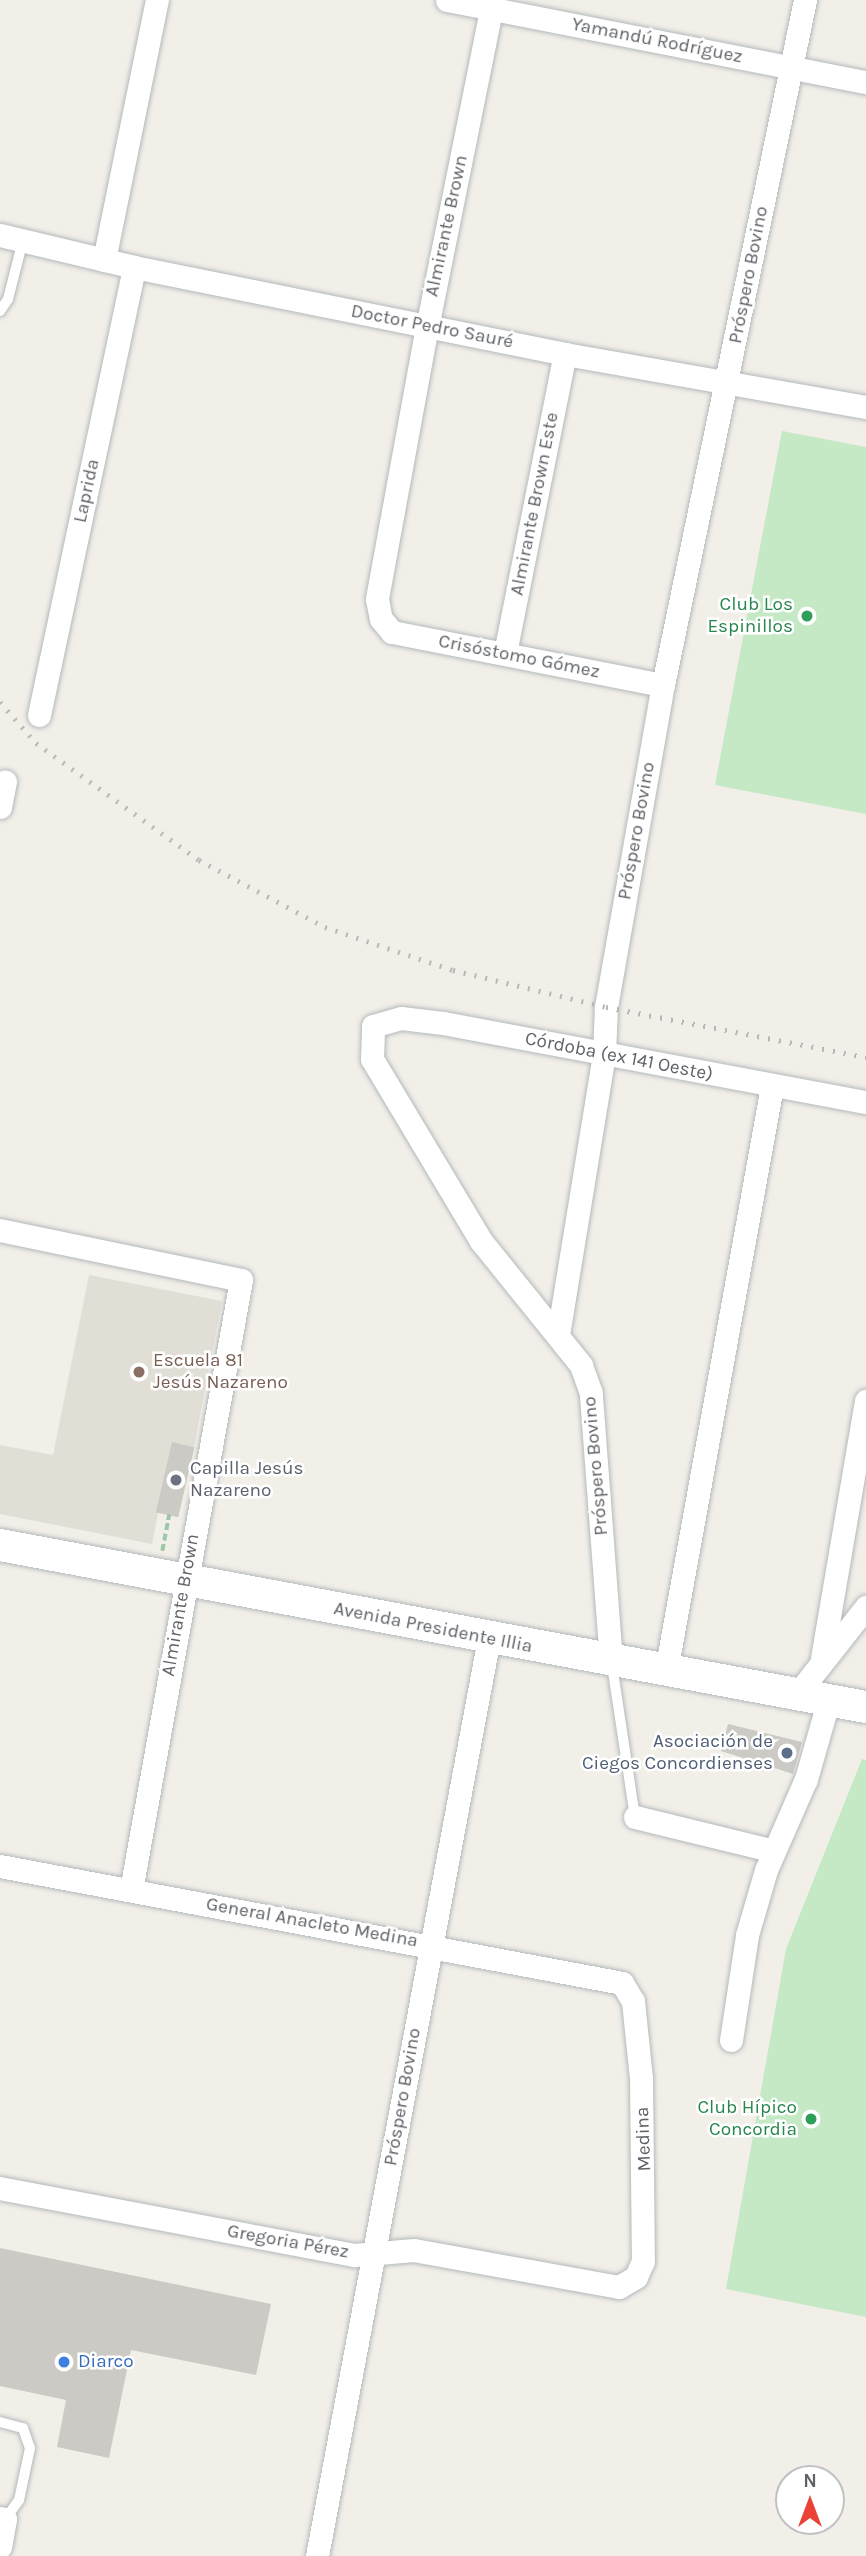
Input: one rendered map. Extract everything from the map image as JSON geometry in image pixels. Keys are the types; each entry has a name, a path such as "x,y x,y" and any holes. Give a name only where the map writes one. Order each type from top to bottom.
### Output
{"main road":[{"name":"Avenida Presidente Illia","path":"0,1545 611,1662 866,1707"}],"street":[{"path":"104,260 157,0"},
{"name":"Yamandú Rodríguez","path":"447,0 492,4 866,82"},
{"name":"Próspero Bovino","path":"611,1662 591,1393 581,1365 558,1335 604,1054 606,1007 663,685 805,0"},
{"name":"Almirante Brown","path":"380,619 377,599 427,326 492,4"},
{"name":"Doctor Pedro Sauré","path":"0,235 134,267 565,354 727,385 866,407"},
{"name":"Laprida","path":"39,715 134,267"},
{"name":"Almirante Brown Este","path":"505,653 565,354"},
{"name":"Crisóstomo Gómez","path":"380,619 392,632 663,685"},
{"path":"0,807 5,781"},
{"name":"Córdoba (ex 141 Oeste)","path":"558,1335 481,1241 372,1059 373,1026 401,1018 866,1102"},
{"path":"666,1671 772,1086"},
{"name":"Almirante Brown","path":"0,1230 241,1280 171,1579 131,1890"},
{"path":"822,1658 866,1401"},
{"path":"798,1693 822,1658 866,1607"},
{"name":"Próspero Bovino","path":"317,2556 489,1638"},
{"path":"731,2040 747,1935 774,1852 806,1779 829,1699"},
{"path":"635,1817 774,1852"},
{"name":"General Anacleto Medina","path":"0,1866 431,1944 622,1983"},
{"name":"Medina","path":"618,2287 636,2277 643,2262 645,2217 641,2078 633,2001 622,1983"},
{"name":"Gregoria Pérez","path":"0,2188 354,2255 414,2250 618,2287"},
{"path":"0,2547 3,2519"}],"lane":[{"path":"0,311 8,299 23,240"},
{"path":"611,1662 635,1817"},
{"path":"0,2422 23,2428 30,2448 19,2500 3,2519"}],"path":[{"path":"169,1515 171,1579"}],"shaded area":[{"name":"Escuela 81 Jesús Nazareno","path":"89,1275 222,1301 194,1447 172,1443 152,1544 0,1514 0,1445 53,1455"}],"green space":[{"name":"Club Los Espinillos","path":"782,431 866,447 866,814 715,785"},
{"name":"Club Hípico Concordia","path":"862,1759 866,1760 866,2317 726,2289 786,1949"}],"building":[{"name":"Capilla Jesús Nazareno","path":"172,1442 194,1447 178,1517 156,1512"},
{"path":"728,1724 802,1742 793,1774 721,1751"},
{"name":"Diarco","path":"0,2248 271,2304 256,2375 131,2350 109,2458 57,2447 66,2400 0,2386"}],"railway":[{"path":"0,702 36,743 199,860 325,927 453,970 606,1007 866,1057"}],"place":[{"name":"Club Los Espinillos","path":"807,616"},
{"name":"Escuela 81 Jesús Nazareno","path":"139,1372"},
{"name":"Capilla Jesús Nazareno","path":"176,1480"},
{"name":"Asociación de Ciegos Concordienses","path":"787,1753"},
{"name":"Club Hípico Concordia","path":"811,2119"},
{"name":"Diarco","path":"64,2362"}]}
